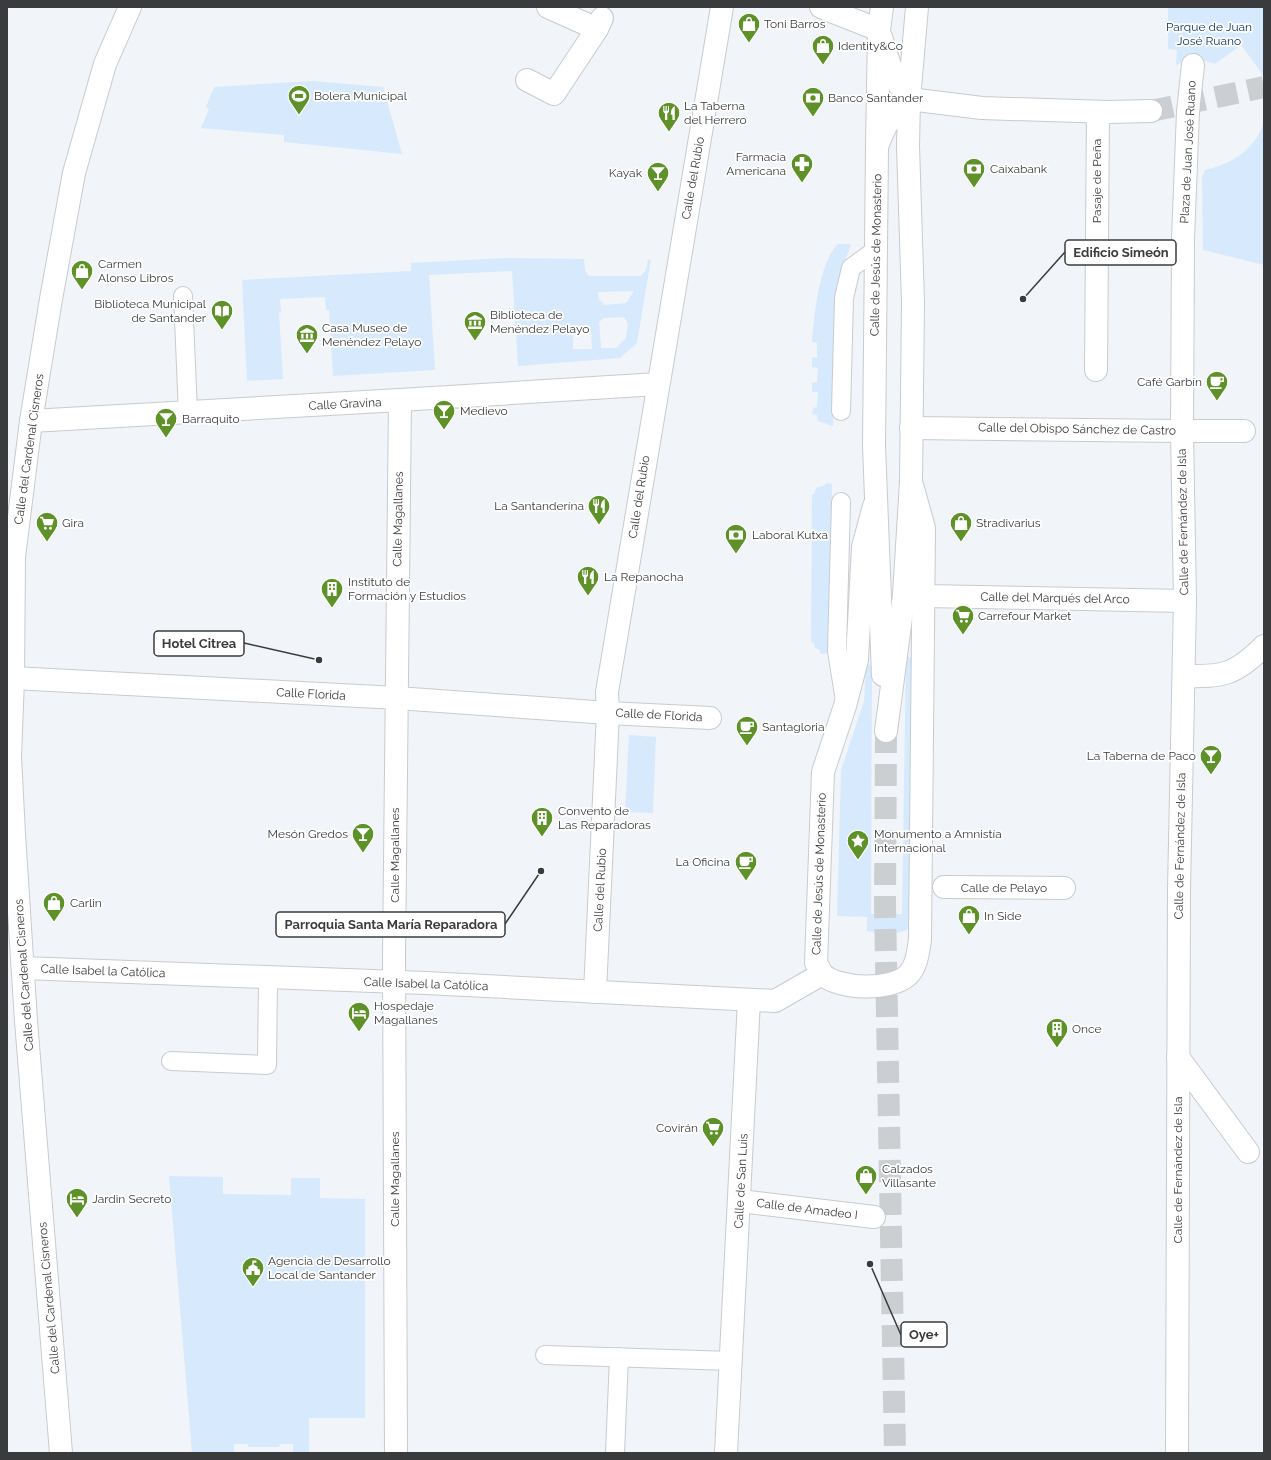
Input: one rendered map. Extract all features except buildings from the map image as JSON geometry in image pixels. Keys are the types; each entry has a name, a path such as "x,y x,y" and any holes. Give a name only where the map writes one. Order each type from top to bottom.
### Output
{"street":[{"name":"Calle del Cardenal Cisneros","path":"61,1453 11,829 10,757 13,678 11,556 51,298 74,173 105,64 130,7"},
{"path":"527,80 554,94 599,24 548,7"},
{"name":"Calle del Rubio","path":"595,992 608,713 607,692 722,7"},
{"path":"821,7 879,30 887,59 897,84 910,99 982,108 1098,112 1151,111"},
{"name":"Calle de Jesús de Monasterio","path":"882,7 879,30 877,249 874,368 875,502 886,731 904,595 911,482 913,302 908,146 917,7"},
{"name":"Plaza de Juan José Ruano","path":"1183,239 1188,112 1193,65"},
{"path":"877,147 886,124 898,108 910,99"},
{"name":"Pasaje de Peña","path":"1096,370 1098,112"},
{"name":"Calle de Fernández de Isla","path":"1177,1453 1179,890 1185,601 1182,431 1183,239"},
{"name":"Calle Gravina","path":"31,420 188,413 658,384"},
{"name":"Calle Magallanes","path":"396,1453 396,698 400,400"},
{"name":"Calle del Obispo Sánchez de Castro","path":"911,428 1244,431"},
{"name":"Calle de Jesús de Monasterio","path":"875,502 863,547 857,660 845,706 823,772 816,963 822,974 833,980 847,984 872,987 898,981 908,975 915,963 920,940 925,596 924,528 911,482"},
{"name":"Calle del Marqués del Arco","path":"925,596 1185,601"},
{"path":"1184,676 1214,677 1236,670 1264,646"},
{"name":"Calle Florida","path":"13,678 396,698 608,713"},
{"name":"Calle de Florida","path":"608,713 710,718"},
{"name":"Calle de Pelayo","path":"944,887 1064,888"},
{"name":"Calle Isabel la Católica","path":"23,968 395,983 775,1001 822,974"},
{"name":"Calle de San Luis","path":"726,1453 732,1361 749,1000"},
{"path":"1178,1057 1248,1152"},
{"name":"Calle de Amadeo I","path":"740,1201 874,1217"}],"lane":[{"path":"841,411 844,298 851,268 877,249"},
{"path":"183,296 188,413"},
{"path":"840,502 837,651 845,706"},
{"path":"171,1061 267,1065 268,978"},
{"path":"545,1355 732,1361"},
{"path":"615,1453 619,1357"}],"green space":[{"name":"Parque de Juan José Ruano","path":"1168,7 1264,7 1264,79 1261,72 1241,45 1215,64 1197,58 1176,65 1177,50 1168,49"},
{"name":"Bolera Municipal","path":"313,81 383,87 402,154 284,142 284,135 201,128 209,109 206,107 214,87"},
{"path":"1264,120 1264,265 1203,250 1202,178 1205,170 1225,164 1250,147 1261,130"},
{"path":"838,244 851,244 837,284 833,426 818,421 817,415 812,414 813,408 817,407 818,392 812,392 812,383 817,382 818,368 812,367 812,357 817,358 817,343 812,342 816,305 822,276 826,263"},
{"path":"506,258 584,259 585,270 589,276 641,276 646,270 648,260 651,259 637,343 620,358 518,366 512,271 429,275 435,370 333,376 329,310 326,310 325,297 280,299 281,312 279,313 283,379 247,381 242,280 411,271 411,263","holes":["634,291 626,303 604,305 599,299 598,292","624,317 628,323 626,338 616,348 601,348 599,322 604,318","573,331 591,331 592,349 573,349"]},
{"path":"826,483 832,484 829,653 820,654 820,650 815,648 814,643 811,642 812,494 814,494 816,488 825,485"},
{"path":"906,657 911,657 912,926 902,932 884,933 867,931 867,917 837,916 841,770 864,701 866,664 872,665 871,914 902,914"},
{"path":"629,735 656,737 653,813 625,812"},
{"path":"169,1176 223,1177 223,1194 291,1195 291,1178 320,1178 320,1198 365,1199 365,1418 309,1418 309,1453 293,1453 293,1444 280,1444 279,1447 248,1447 248,1444 234,1444 234,1453 192,1453"}],"tunnel":[{"path":"1151,111 1264,87"},
{"path":"886,731 885,905 895,1453"}],"place":[{"name":"Toni Barros","path":"749,44"},
{"name":"Identity&Co","path":"823,66"},
{"name":"Bolera Municipal","path":"299,116"},
{"name":"Banco Santander","path":"813,118"},
{"name":"La Taberna del Herrero","path":"669,132"},
{"name":"Farmacia Americana","path":"802,184"},
{"name":"Caixabank","path":"974,188"},
{"name":"Kayak","path":"658,192"},
{"name":"Carmen Alonso Libros","path":"82,290"},
{"name":"Edificio Simeón","path":"1023,299"},
{"name":"Biblioteca Municipal de Santander","path":"222,330"},
{"name":"Biblioteca de Menéndez Pelayo","path":"475,342"},
{"name":"Casa Museo de Menéndez Pelayo","path":"307,354"},
{"name":"Café Garbín","path":"1217,402"},
{"name":"Medievo","path":"444,430"},
{"name":"Barraquito","path":"166,438"},
{"name":"La Santanderína","path":"599,526"},
{"name":"Gira","path":"47,542"},
{"name":"Stradivarius","path":"961,542"},
{"name":"Laboral Kutxa","path":"736,554"},
{"name":"La Repanocha","path":"588,596"},
{"name":"Instituto de Formación y Estudios","path":"332,608"},
{"name":"Carrefour Market","path":"963,636"},
{"name":"Hotel Citrea","path":"319,660"},
{"name":"Santagloria","path":"747,746"},
{"name":"La Taberna de Paco","path":"1211,776"},
{"name":"Convento de Las Reparadoras","path":"542,838"},
{"name":"Mesón Gredos","path":"363,854"},
{"name":"Monumento a Amnistía Internacional","path":"858,860"},
{"name":"Parroquia Santa María Reparadora","path":"541,871"},
{"name":"La Oficina","path":"746,882"},
{"name":"Carlin","path":"54,922"},
{"name":"In Side","path":"969,936"},
{"name":"Hospedaje Magallanes","path":"359,1032"},
{"name":"Once","path":"1057,1048"},
{"name":"Covirán","path":"713,1148"},
{"name":"Calzados Villasante","path":"866,1196"},
{"name":"Jardin Secreto","path":"77,1218"},
{"name":"Oye+","path":"870,1264"},
{"name":"Agencia de Desarrollo Local de Santander","path":"253,1288"}]}
